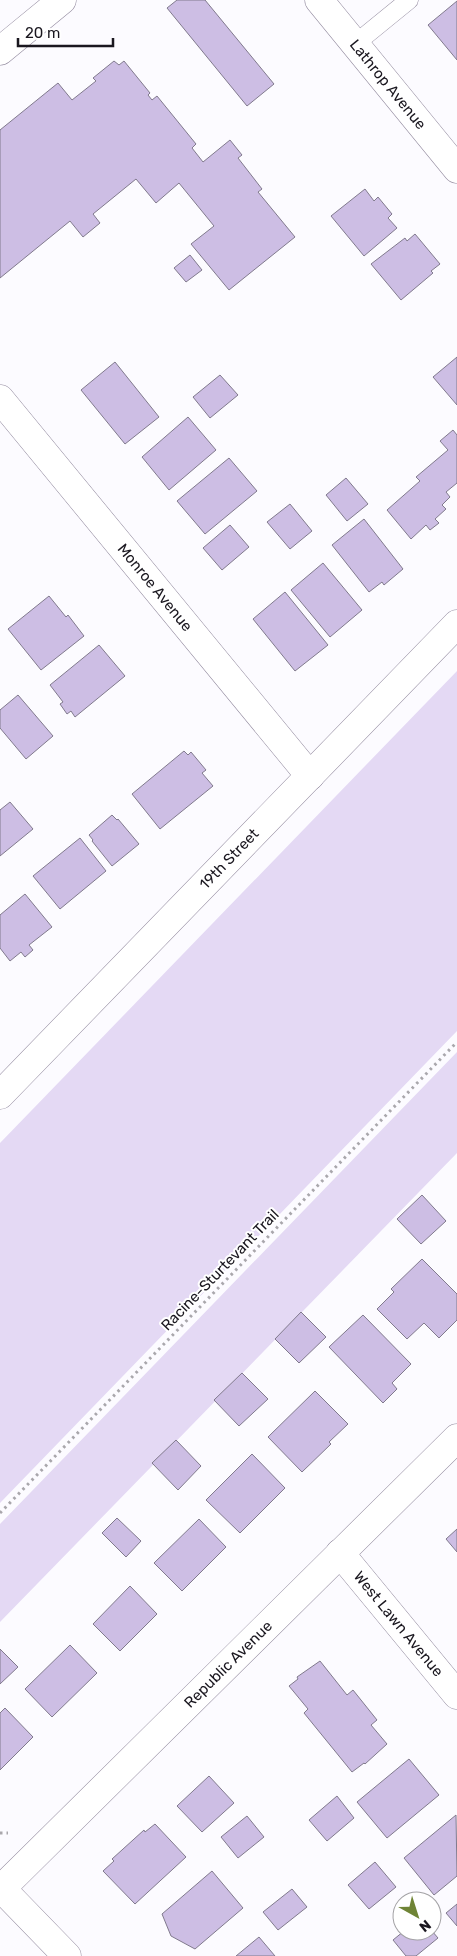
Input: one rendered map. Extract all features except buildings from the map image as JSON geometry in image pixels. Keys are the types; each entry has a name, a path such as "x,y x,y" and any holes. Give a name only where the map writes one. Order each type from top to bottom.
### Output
{"street":[{"path":"0,51 62,0"},
{"name":"Lathrop Avenue","path":"319,0 457,169"},
{"name":"Monroe Avenue","path":"0,399 310,776"},
{"name":"19th Street","path":"0,1095 457,624"},
{"name":"Republic Avenue","path":"1,1889 457,1438"},
{"name":"West Lawn Avenue","path":"340,1553 457,1695"},
{"path":"1,1889 67,1956"}],"lane":[{"path":"355,44 403,2"}],"path":[{"name":"Racine-Sturtevant Trail","path":"0,1513 457,1042"},
{"path":"0,1833 8,1833"}],"shaded area":[{"path":"457,671 457,1031 0,1503 0,1143"},
{"path":"457,1052 457,1153 0,1622 0,1524"}]}
